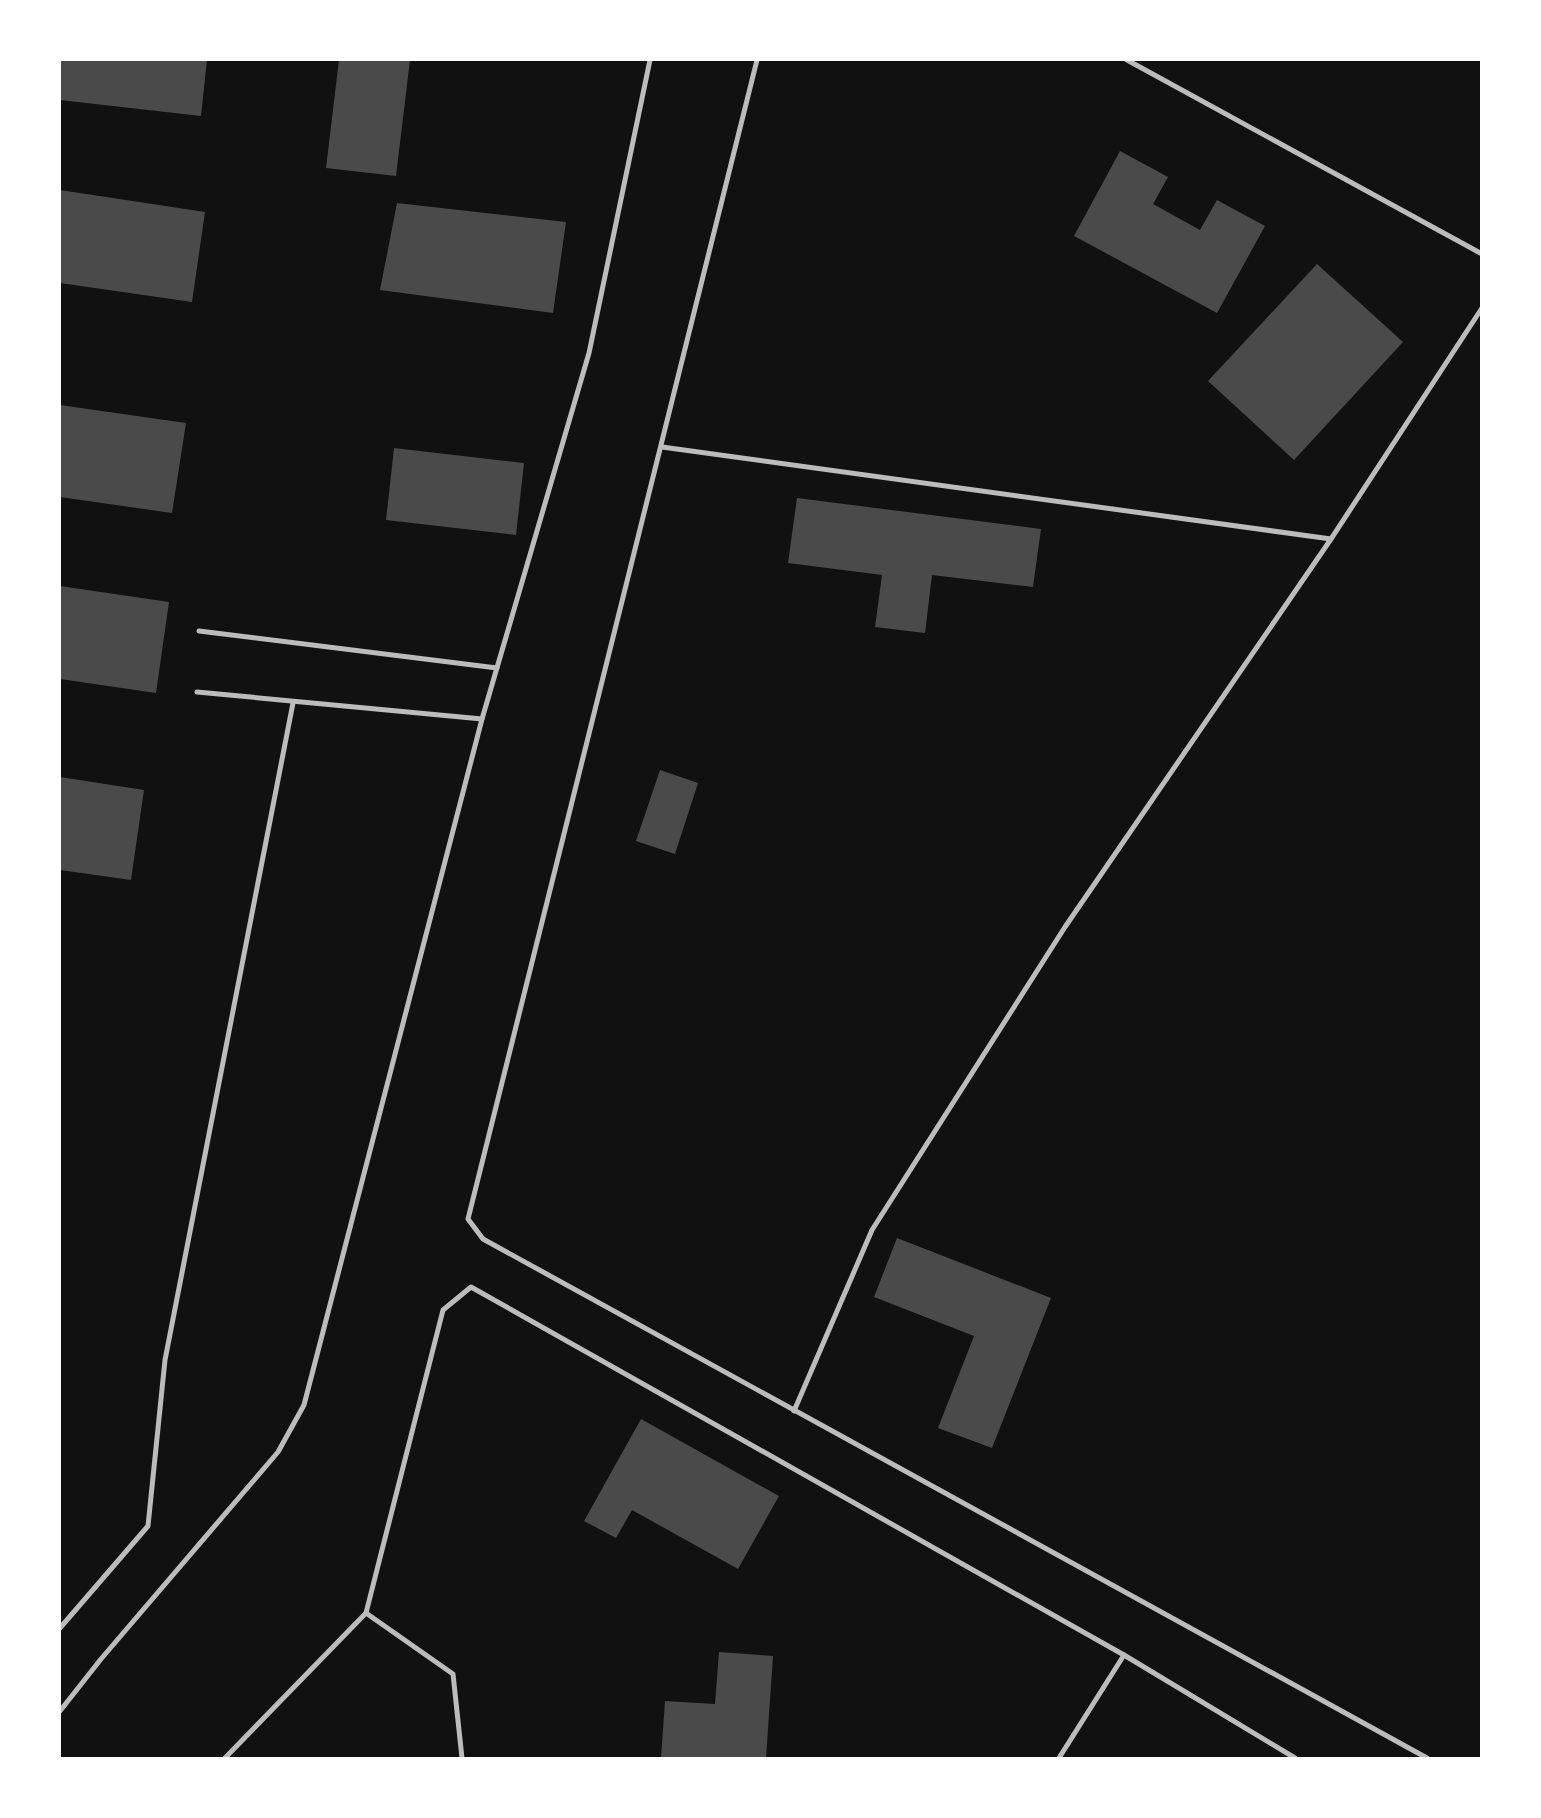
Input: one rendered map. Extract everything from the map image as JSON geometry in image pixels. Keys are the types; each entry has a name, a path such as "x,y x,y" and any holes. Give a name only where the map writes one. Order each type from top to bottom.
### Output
{"lane":[{"path":"60,1711 101,1659 278,1452 304,1405 482,719 589,353 650,60"},
{"path":"757,60 468,1219 483,1239 1427,1759"},
{"path":"1127,60 1482,254"},
{"path":"794,1411 872,1230 1065,927 1331,538 1482,308"},
{"path":"662,447 1331,538"},
{"path":"199,631 497,668"},
{"path":"197,692 482,719"},
{"path":"60,1629 148,1526 165,1360 293,703"},
{"path":"225,1759 366,1613 443,1310 471,1287 1124,1655 1295,1759"},
{"path":"366,1613 453,1674 462,1759"},
{"path":"1059,1759 1124,1655"}],"building":[{"path":"60,60 207,60 201,116 60,100"},
{"path":"339,60 410,60 396,176 326,168"},
{"path":"1120,151 1168,177 1153,204 1200,230 1217,200 1265,226 1217,313 1074,236"},
{"path":"60,190 205,212 192,302 60,283"},
{"path":"397,203 566,222 553,313 380,290"},
{"path":"1317,264 1403,342 1294,460 1208,381"},
{"path":"60,405 186,423 172,513 60,497"},
{"path":"394,448 524,463 516,535 386,520"},
{"path":"797,498 1041,529 1033,587 932,575 925,633 875,627 882,575 788,563"},
{"path":"60,586 169,602 156,693 60,679"},
{"path":"660,770 698,783 675,854 636,841"},
{"path":"60,777 144,790 131,880 60,870"},
{"path":"897,1238 1051,1298 992,1448 938,1428 974,1336 874,1297"},
{"path":"641,1419 779,1496 738,1569 632,1510 616,1538 584,1521"},
{"path":"719,1652 773,1656 766,1758 661,1758 665,1701 715,1704"}]}
